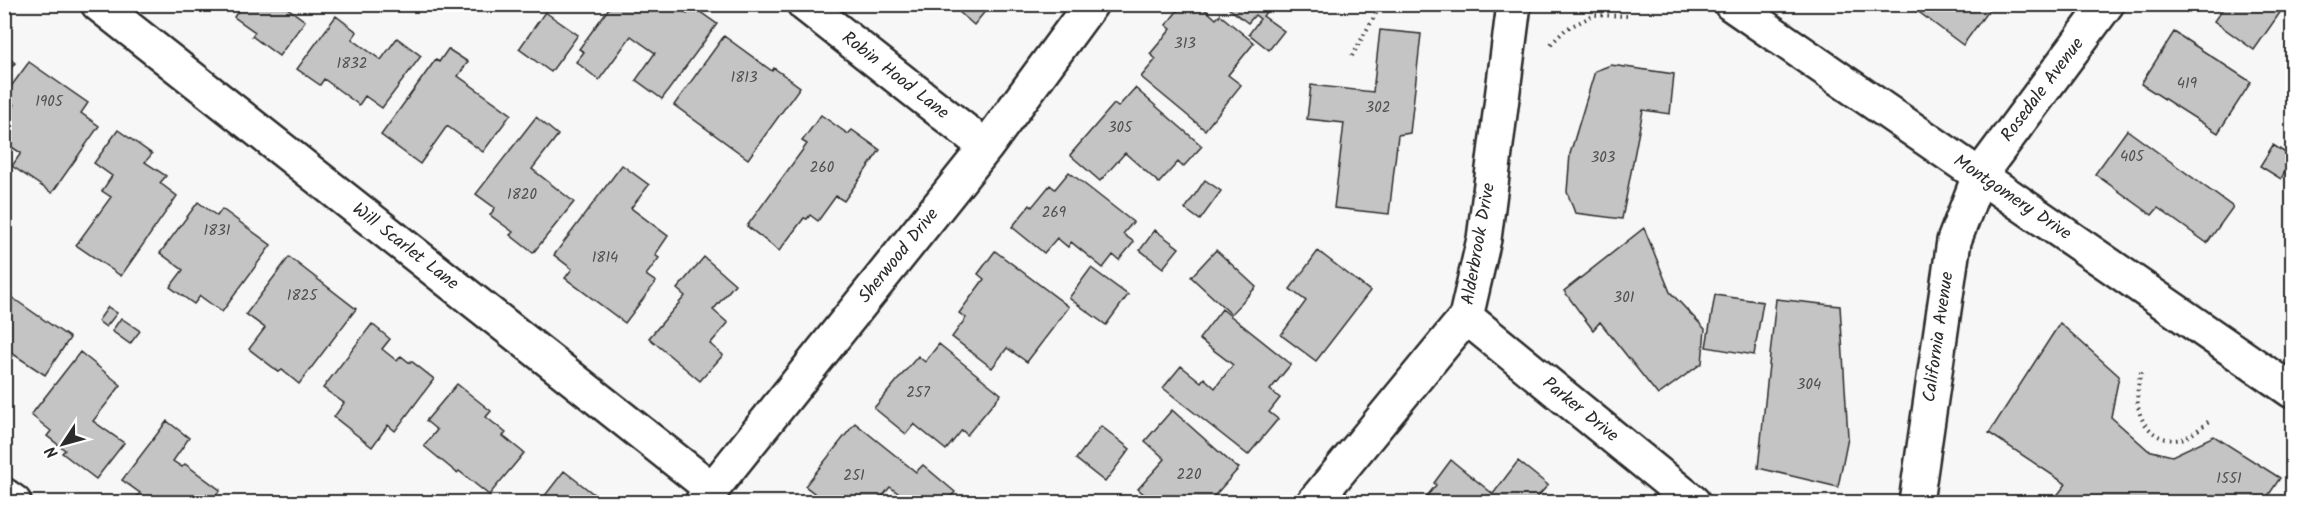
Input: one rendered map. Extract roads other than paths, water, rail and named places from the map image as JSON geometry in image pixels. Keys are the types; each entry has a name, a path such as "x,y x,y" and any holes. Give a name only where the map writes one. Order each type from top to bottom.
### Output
{"street":[{"name":"Will Scarlet Lane","path":"98,4 706,496"},
{"name":"Robin Hood Lane","path":"804,4 986,147"},
{"name":"Sherwood Drive","path":"706,496 986,147 1090,4"},
{"name":"Alderbrook Drive","path":"1314,502 1466,318 1484,239 1514,4"},
{"name":"Montgomery Drive","path":"1731,4 2292,391"},
{"name":"Rosedale Avenue","path":"1979,176 2107,4"},
{"name":"California Avenue","path":"1916,502 1954,241 1979,176"},
{"name":"Parker Drive","path":"1466,318 1693,502"},
{"path":"4,495 14,502"}]}
